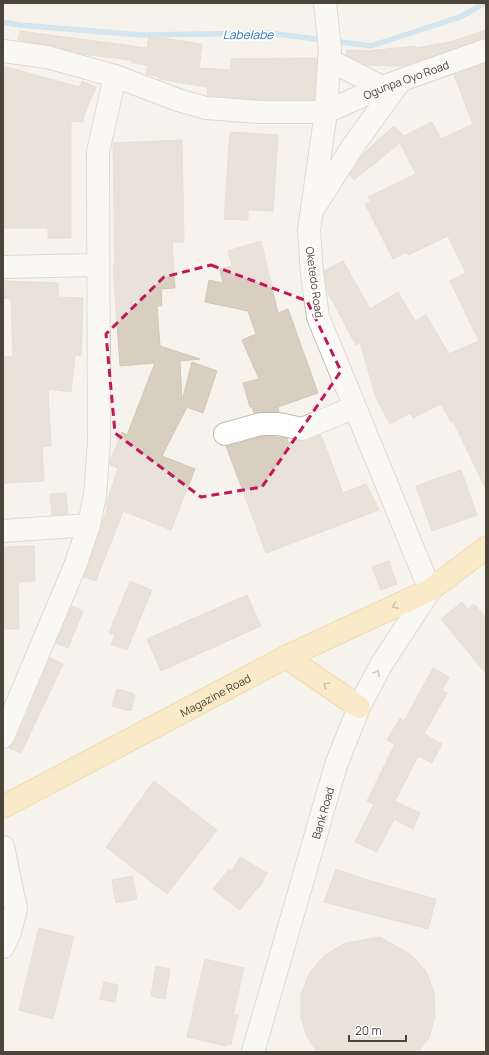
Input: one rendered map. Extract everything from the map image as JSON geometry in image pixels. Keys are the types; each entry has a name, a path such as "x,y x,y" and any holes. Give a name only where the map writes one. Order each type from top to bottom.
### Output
{"main road":[{"name":"Magazine Road","path":"3,807 286,657 430,590 486,548"},
{"path":"286,657 359,707"}],"street":[{"name":"Oketedo Road","path":"325,4 329,55 326,112 309,230 318,317 430,590"},
{"path":"3,50 47,57 115,76 178,100 206,108 261,112 326,112"},
{"name":"Ogunpa Oyo Road","path":"326,112 391,84 486,50"},
{"path":"312,212 391,84 329,55"},
{"path":"3,738 76,566 89,525 95,495 99,442 97,265 98,152 115,76"},
{"path":"3,267 97,265"},
{"path":"225,434 260,424 279,424 302,429 355,407"},
{"path":"3,531 89,525"},
{"name":"Bank Road","path":"254,1052 336,764 359,707 381,665 430,590"},
{"path":"3,847 16,909 9,935 3,947"}],"highlighted area":[{"path":"211,265 307,301 341,371 262,487 201,497 115,433 106,334 164,277"}],"building":[{"path":"486,30 486,38 403,66 367,65 346,55 347,50 367,51 415,46 415,48 450,42"},
{"path":"20,31 147,48 149,36 202,44 199,68 231,70 231,59 317,58 314,100 261,100 208,96 207,87 159,79 160,77 146,74 148,65 132,63 132,60 81,54 49,45 18,40"},
{"path":"486,63 486,489 453,421 451,422 441,404 413,418 410,413 390,424 376,398 360,342 356,345 327,291 324,271 343,261 370,309 398,292 415,321 426,315 449,354 479,341 450,281 466,273 448,236 408,255 407,252 393,259 365,204 371,201 368,197 416,174 400,143 354,180 350,174 364,153 394,126 404,136 432,122 441,139 473,124 454,75"},
{"path":"3,66 79,87 82,81 96,87 84,115 83,122 71,121 71,238 48,238 48,228 3,228"},
{"path":"230,132 278,135 273,211 248,210 248,220 224,219"},
{"path":"182,140 184,242 172,242 175,288 161,289 162,306 157,306 160,346 200,359 180,361 182,401 192,362 217,371 203,413 187,407 162,456 195,469 171,530 123,511 96,581 84,577 108,506 106,505 118,468 110,465 110,462 122,432 127,435 155,363 120,366 113,265 115,265 113,143"},
{"path":"261,241 278,313 288,309 318,393 278,407 279,412 254,413 252,407 250,407 243,383 259,379 242,340 256,334 248,311 205,302 209,280 223,283 220,269 232,266 228,251"},
{"path":"3,281 58,283 58,297 83,298 81,356 75,355 71,392 48,389 51,446 42,447 44,481 3,483 3,357 13,357 11,299 3,298"},
{"path":"321,435 343,493 366,484 379,510 266,553 226,446 263,436 287,438 288,443 295,440 307,441"},
{"path":"461,470 477,515 432,531 416,486"},
{"path":"66,493 68,514 52,515 50,494"},
{"path":"34,546 35,581 18,582 19,629 3,629 3,547"},
{"path":"389,561 397,584 381,590 372,567"},
{"path":"130,581 152,590 127,650 111,644 115,635 109,633"},
{"path":"247,595 261,626 161,671 147,639"},
{"path":"462,602 468,609 474,604 486,618 486,674 441,619"},
{"path":"72,606 83,611 68,648 56,643"},
{"path":"50,658 63,664 21,753 9,748 15,742"},
{"path":"433,668 449,677 442,690 447,693 424,734 442,744 432,763 418,756 395,801 420,813 413,829 394,819 377,852 355,842 374,804 367,801 395,744 387,740 400,718 404,721"},
{"path":"117,689 135,694 131,711 112,706"},
{"path":"154,781 217,830 167,894 106,847"},
{"path":"240,857 267,873 259,888 258,887 240,910 213,889 229,869 232,871"},
{"path":"336,869 364,879 436,899 428,929 324,902"},
{"path":"132,876 137,899 116,903 112,880"},
{"path":"39,928 74,937 53,1019 19,1010"},
{"path":"380,937 410,954 426,971 434,992 435,1016 429,1038 418,1052 317,1052 307,1037 301,1017 301,994 310,972 325,955 345,943"},
{"path":"205,959 244,968 233,1015 238,1015 231,1045 227,1043 226,1046 187,1037"},
{"path":"156,966 170,969 165,999 151,996"},
{"path":"104,982 118,985 115,1002 100,999"}],"waterway":[{"name":"Labelabe","path":"334,41 371,46 460,17 485,3"},
{"name":"Labelabe","path":"3,22 19,25 141,35 270,33 323,40"}]}
